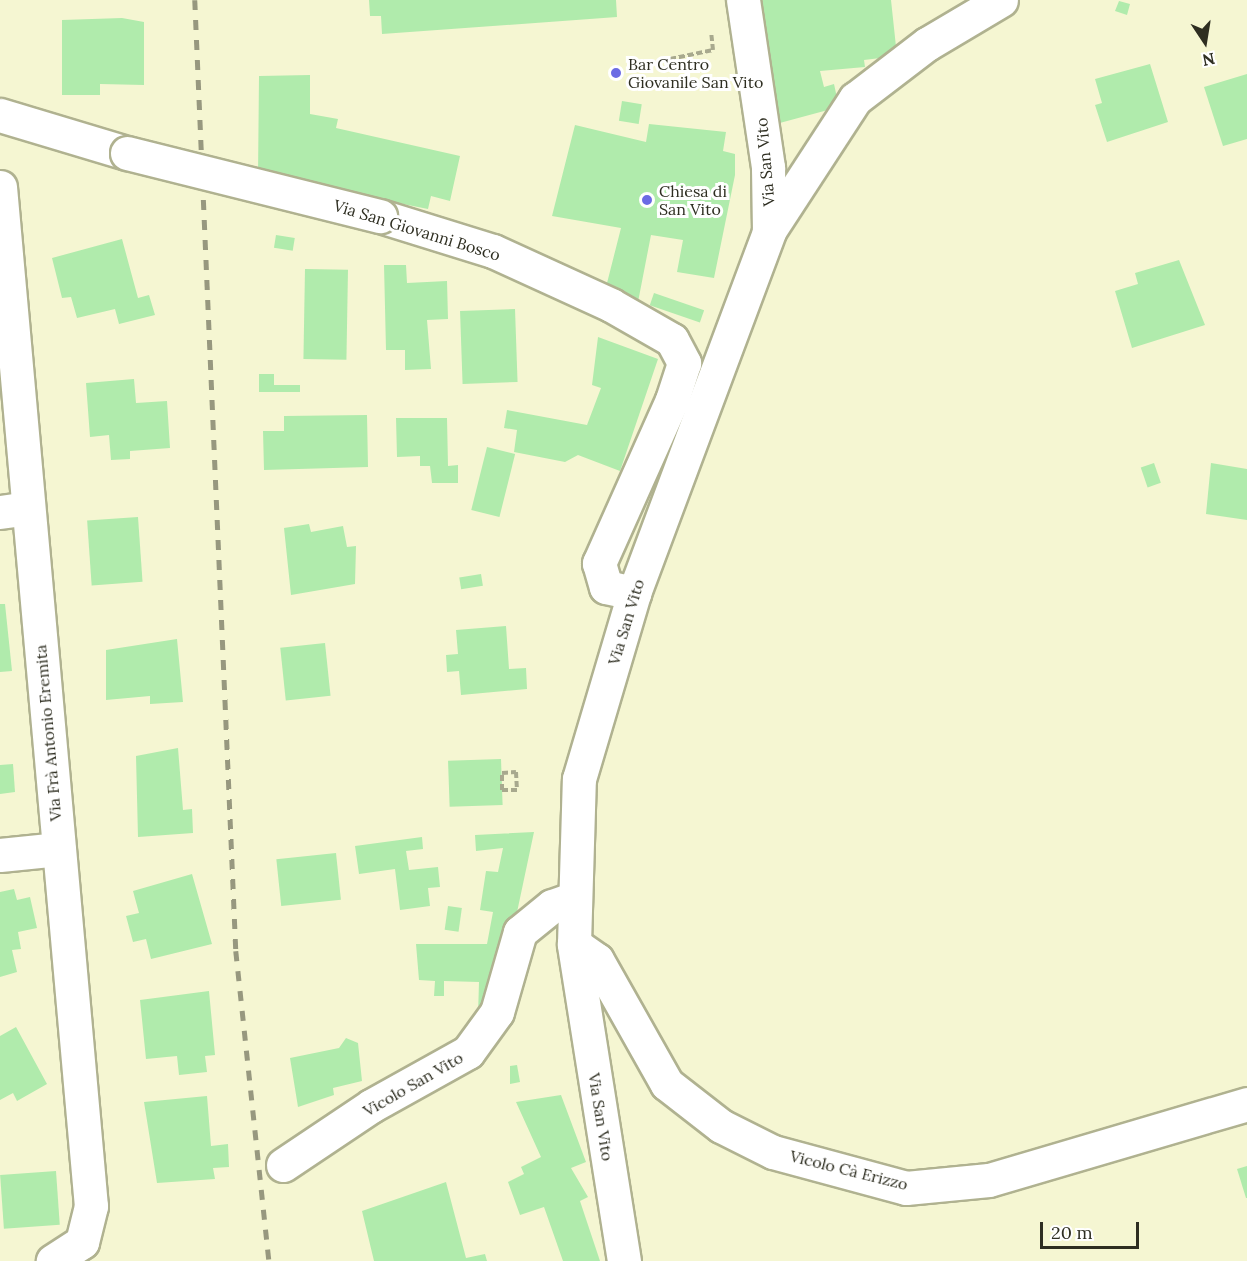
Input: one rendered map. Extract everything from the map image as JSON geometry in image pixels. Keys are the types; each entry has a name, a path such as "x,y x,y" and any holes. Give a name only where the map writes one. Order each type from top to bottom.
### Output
{"street":[{"name":"Via San Vito","path":"624,1261 574,944 579,779 634,593 770,231 768,167 743,0"},
{"path":"770,231 855,99 927,44 1001,0"},
{"name":"Via San Giovanni Bosco","path":"0,115 126,153 380,216 493,251 611,305 672,340 684,363 672,400 599,563 606,587 634,593"},
{"name":"Via Frà Antonio Eremita","path":"0,188 14,510 59,849 92,1206 82,1242 53,1261"},
{"path":"0,855 59,849"},
{"name":"Vicolo San Vito","path":"283,1165 468,1052 497,1012 520,932 552,906 575,898"},
{"name":"Vicolo Cà Erizzo","path":"574,944 597,960 668,1084 721,1126 773,1152 906,1188 989,1180 1247,1104"}],"path":[{"path":"670,59 713,50 710,20"},
{"path":"516,772 517,790 502,790 502,773 516,772"}],"building":[{"path":"369,0 616,0 617,17 382,34 381,16 370,16"},
{"path":"762,0 891,0 897,56 864,60 865,67 820,71 824,87 834,84 839,107 776,124"},
{"path":"1119,1 1130,4 1127,15 1115,11"},
{"path":"122,18 144,22 144,85 100,84 100,95 62,95 62,20"},
{"path":"1150,64 1168,122 1107,142 1095,105 1102,103 1095,79"},
{"path":"1247,74 1247,139 1223,146 1204,87"},
{"path":"310,75 310,114 338,119 336,128 460,156 450,201 431,196 428,209 258,175 259,76"},
{"path":"622,101 642,104 639,124 619,121"},
{"path":"649,124 726,132 723,151 735,154 735,175 714,278 677,272 683,240 651,235 638,302 605,291 621,228 552,216 575,125 646,142"},
{"path":"276,235 295,238 293,251 274,248"},
{"path":"122,239 138,298 149,295 155,315 119,324 115,309 77,318 71,297 62,298 52,258"},
{"path":"1179,260 1205,325 1132,348 1115,291 1138,284 1135,273"},
{"path":"384,265 406,265 407,283 447,281 448,319 427,320 431,369 405,370 405,350 386,350"},
{"path":"305,269 348,270 346,360 303,359"},
{"path":"654,293 704,310 700,323 650,305"},
{"path":"515,309 518,382 463,384 460,311"},
{"path":"598,337 658,359 620,471 578,455 565,462 514,452 517,430 504,428 507,410 587,425 601,388 592,385"},
{"path":"259,374 274,374 274,385 300,385 300,392 259,392"},
{"path":"134,379 136,403 167,401 170,448 130,451 130,459 111,460 109,435 90,437 86,383"},
{"path":"367,415 368,467 264,470 263,431 284,431 284,416"},
{"path":"396,418 447,418 448,466 458,465 458,483 432,483 430,466 420,466 420,456 397,457"},
{"path":"487,447 515,454 499,517 471,510"},
{"path":"1154,463 1161,483 1148,487 1141,468"},
{"path":"1211,463 1247,469 1247,520 1206,514"},
{"path":"138,517 143,582 92,585 87,521"},
{"path":"309,524 311,532 343,526 347,547 356,546 355,584 291,595 284,528"},
{"path":"481,574 483,586 461,589 459,577"},
{"path":"0,604 5,604 12,671 0,672"},
{"path":"506,626 509,669 526,668 527,689 461,695 459,671 447,672 446,655 458,654 456,630"},
{"path":"177,639 183,702 150,704 150,696 106,700 106,650"},
{"path":"325,643 331,696 286,700 280,648"},
{"path":"178,748 183,810 192,809 193,833 138,837 136,756"},
{"path":"501,759 503,805 450,807 448,761"},
{"path":"13,764 15,792 0,794 0,765"},
{"path":"534,832 502,983 478,1015 479,982 444,981 444,996 434,996 435,981 419,980 416,944 487,944 493,912 480,910 486,871 498,872 503,848 476,851 475,835"},
{"path":"422,837 423,849 406,851 409,870 438,867 440,887 428,888 430,906 400,910 395,869 359,874 355,846"},
{"path":"336,853 341,900 281,906 276,859"},
{"path":"192,874 212,944 151,959 146,939 133,942 126,916 139,913 133,891"},
{"path":"14,889 17,900 30,897 37,928 18,932 21,949 12,950 17,972 0,977 0,892"},
{"path":"448,906 462,908 459,932 445,930"},
{"path":"209,991 215,1055 205,1056 207,1072 179,1075 177,1056 146,1059 140,1000"},
{"path":"16,1027 47,1084 17,1101 13,1093 0,1100 0,1036"},
{"path":"346,1038 358,1043 362,1081 333,1088 334,1095 298,1107 290,1058 339,1048"},
{"path":"517,1065 520,1082 510,1084 510,1066"},
{"path":"561,1095 586,1162 571,1168 588,1197 580,1201 600,1261 563,1261 544,1207 520,1215 508,1182 524,1174 521,1167 541,1157 516,1102"},
{"path":"207,1096 211,1146 228,1144 229,1167 213,1168 215,1179 157,1183 144,1102"},
{"path":"1247,1166 1247,1198 1246,1198 1237,1169"},
{"path":"56,1171 60,1225 4,1229 0,1175"},
{"path":"446,1182 466,1258 485,1254 487,1261 374,1261 362,1211"}],"railway":[{"path":"195,0 236,951 269,1261"}],"place":[{"name":"Bar Centro Giovanile San Vito","path":"616,73"},
{"name":"Chiesa di San Vito","path":"647,200"}]}
